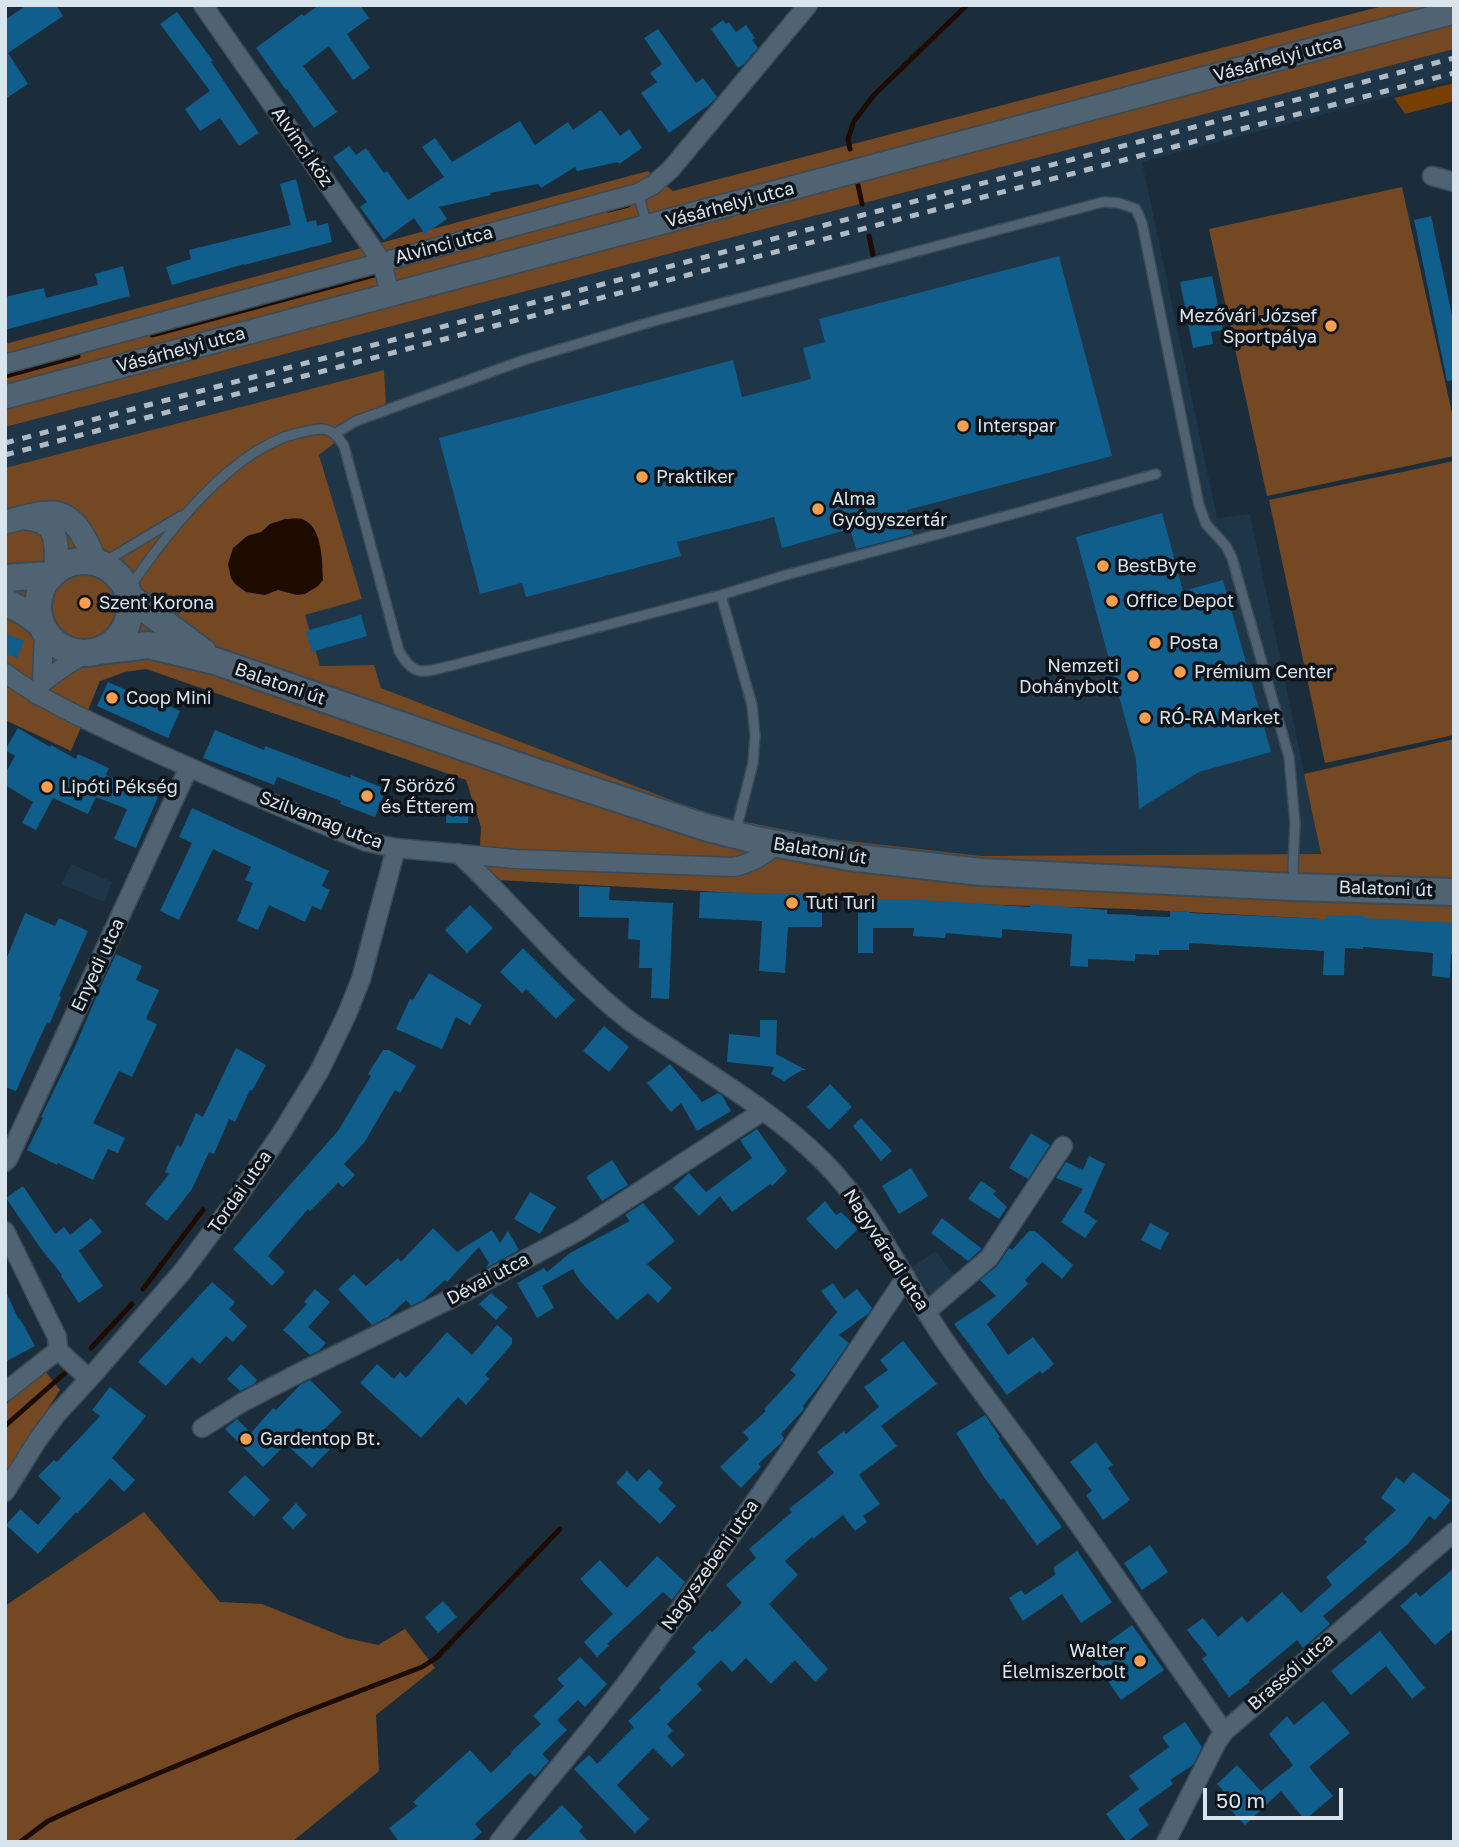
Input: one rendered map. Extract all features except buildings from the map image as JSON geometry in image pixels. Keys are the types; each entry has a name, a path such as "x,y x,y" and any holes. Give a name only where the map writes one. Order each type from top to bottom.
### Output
{"main road":[{"path":"5,578 53,572 75,561 98,563 112,570 121,579 129,594 131,611 120,636 111,645 92,652 74,652 52,641 43,627 38,611 38,598 53,572"},
{"name":"Balatoni út","path":"129,594 161,622 215,661"},
{"path":"5,602 25,612 43,627"},
{"name":"Balatoni út","path":"92,652 149,645 215,661 530,770 756,840 849,857 981,872 1294,877 1454,892"}],"street":[{"name":"Alvinci köz","path":"203,5 382,262 390,295"},
{"name":"Alvinci utca","path":"5,364 638,193 653,185 671,169 808,5"},
{"name":"Vásárhelyi utca","path":"5,397 1454,12"},
{"path":"1432,176 1454,182"},
{"path":"16,520 50,512 63,515 77,527 98,563"},
{"path":"16,520 39,519 48,524 53,532 57,551 53,572"},
{"path":"40,689 43,627"},
{"path":"40,689 62,668 92,652"},
{"name":"Szilvamag utca","path":"5,673 40,689 65,710 189,768 367,842 407,844 515,859 742,866 760,858 756,840"},
{"name":"Enyedi utca","path":"5,1162 189,768"},
{"name":"Tordai utca","path":"5,1492 56,1415 182,1272 282,1132 320,1070 347,1014 407,844"},
{"name":"Nagyváradi utca","path":"458,853 596,994 630,1021 763,1111 804,1144 844,1185 954,1354 1048,1480 1224,1731"},
{"name":"Dévai utca","path":"202,1428 265,1390 469,1290 580,1230 763,1111"},
{"path":"926,1312 989,1258 1063,1146"},
{"path":"5,1231 57,1337 58,1350 89,1380"},
{"name":"Nagyszebeni utca","path":"499,1842 639,1667 810,1423 906,1277"},
{"path":"5,1392 58,1350"},
{"name":"Brassói utca","path":"1166,1842 1224,1731 1454,1532"}],"lane":[{"path":"638,193 647,227"},
{"path":"336,433 356,421 524,360 654,321 1103,202 1119,202 1136,209 1142,223 1199,505 1206,524 1226,546 1232,558 1289,757 1295,823 1294,877"},
{"path":"129,594 147,562 186,514 234,467 284,437 312,430 325,429 336,433 344,446 399,651 405,663 414,671 454,665 721,595 1156,474"},
{"path":"98,563 186,514"},
{"path":"721,595 752,705 755,735 753,763 756,840"}],"shaded area":[{"path":"1386,5 1454,5 1454,49 5,427 5,344 648,171 673,191"},
{"path":"1454,49 1454,80 1142,162 1217,518 1250,514 1321,854 981,856 832,839 710,815 381,688 374,665 320,666 304,614 362,599 319,455 386,403 384,370 5,468 5,427"},
{"path":"1454,83 1454,101 1405,114 1394,98"},
{"name":"Mezővári József Sportpálya","path":"1402,187 1454,422 1454,456 1267,496 1209,229"},
{"path":"384,370 386,403 319,455 362,599 305,615 320,666 374,665 381,688 710,815 832,839 981,856 1321,854 1304,774 1454,739 1454,926 1131,909 906,902 478,879 481,827 466,780 146,669 125,672 100,681 71,751 5,720 5,468"},
{"path":"1454,461 1454,735 1325,763 1269,500"},
{"path":"285,519 302,519 314,529 320,545 323,580 305,594 297,595 278,590 265,595 246,592 231,578 228,564 233,548 247,536"},
{"path":"71,864 112,882 104,902 62,884"},
{"path":"936,1251 955,1277 931,1295 911,1268"},
{"path":"46,1372 60,1390 5,1475 5,1405"},
{"path":"144,1512 220,1602 262,1604 346,1638 378,1645 405,1629 435,1668 376,1715 379,1771 292,1842 5,1842 5,1606"}],"waterway":[{"path":"850,149 848,139 854,121 874,95 967,5"},
{"path":"858,185 862,204"},
{"path":"608,210 628,205"},
{"path":"869,236 873,255"},
{"path":"152,335 374,275"},
{"path":"5,376 78,356"},
{"path":"143,1289 203,1210"},
{"path":"91,1348 132,1304"},
{"path":"5,1426 65,1373"},
{"path":"20,1842 48,1821 83,1805 295,1716 422,1667 436,1658 560,1529"}],"railway":[{"path":"5,443 1454,58"},
{"path":"5,455 1454,73"}],"place":[{"name":"Mezővári József Sportpálya","path":"1331,326"},
{"name":"Interspar","path":"963,426"},
{"name":"Praktiker","path":"642,477"},
{"name":"Alma Gyógyszertár","path":"818,509"},
{"name":"BestByte","path":"1103,566"},
{"name":"Office Depot","path":"1112,601"},
{"name":"Szent Korona","path":"85,603"},
{"name":"Posta","path":"1155,643"},
{"name":"Prémium Center","path":"1180,672"},
{"name":"Nemzeti Dohánybolt","path":"1133,676"},
{"name":"Coop Mini","path":"112,698"},
{"name":"RÓ-RA Market","path":"1145,718"},
{"name":"Lipóti Pékség","path":"47,787"},
{"name":"7 Söröző és Étterem","path":"367,796"},
{"name":"Tuti Turi","path":"792,903"},
{"name":"Gardentop Bt.","path":"246,1439"},
{"name":"Walter Élelmiszerbolt","path":"1140,1661"}]}
